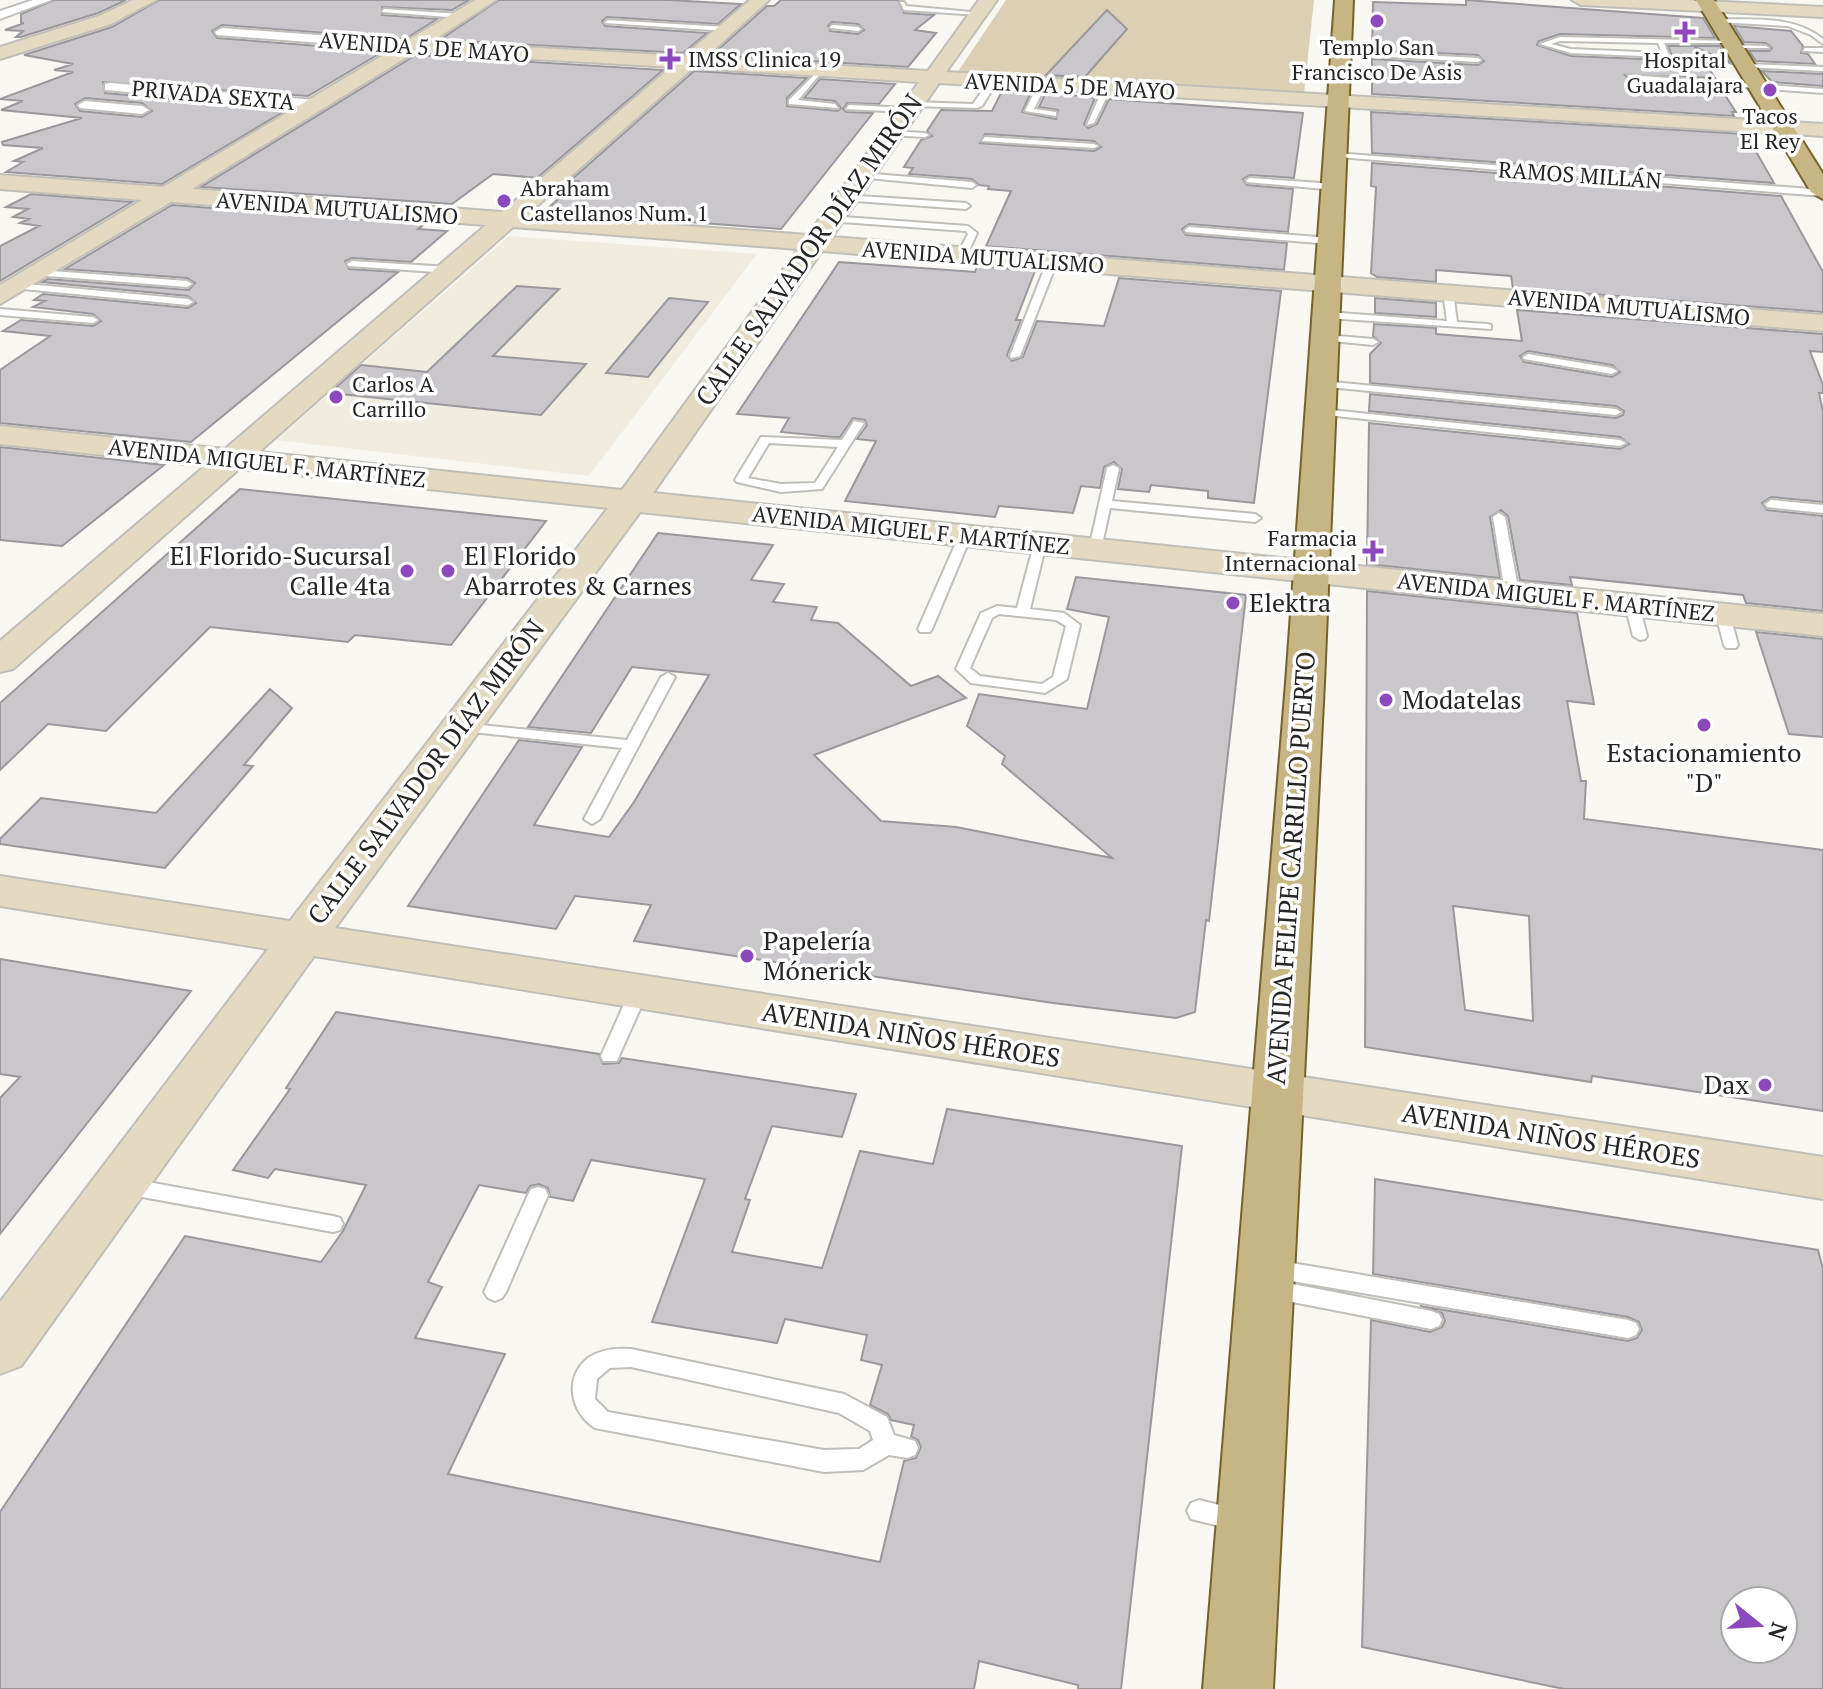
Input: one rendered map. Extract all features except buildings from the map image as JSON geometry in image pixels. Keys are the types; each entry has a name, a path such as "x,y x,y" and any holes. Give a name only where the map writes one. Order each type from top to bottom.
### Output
{"main road":[{"name":"AVENIDA FELIPE CARRILLO PUERTO","path":"1238,1689 1223,1516 1264,1277 1312,572 1327,281 1341,102 1344,0"},
{"path":"1711,9 1823,193"}],"street":[{"path":"0,15 45,0"},
{"path":"0,53 101,12 147,0"},
{"path":"1581,0 1711,9 1823,12"},
{"path":"8,291 411,46 458,8 485,1"},
{"name":"CALLE SALVADOR DÍAZ MIRÓN","path":"0,1348 458,727 631,501 984,6"},
{"path":"0,661 744,18"},
{"name":"AVENIDA 5 DE MAYO","path":"222,32 686,65 1107,88 1204,99 1341,102 1823,130"},
{"path":"239,79 238,91 320,102"},
{"name":"PRIVADA SEXTA","path":"110,87 320,102"},
{"path":"85,105 164,111"},
{"path":"258,119 287,121"},
{"name":"AVENIDA MUTUALISMO","path":"5,185 1327,281 1823,323"},
{"name":"AVENIDA MIGUEL F. MARTÍNEZ","path":"0,435 631,501 774,502 965,536 1512,593 1636,620 1727,630 1823,625"},
{"name":"AVENIDA NIÑOS HÉROES","path":"0,891 1823,1178"}],"lane":[{"path":"557,0 585,2"},
{"path":"902,3 904,8 984,6"},
{"path":"384,11 458,8"},
{"path":"1711,9 1801,27 1815,33 1823,42"},
{"path":"607,22 744,18"},
{"path":"832,27 858,29"},
{"path":"1661,44 1666,55 1560,50 1543,44 1560,39 1766,48"},
{"path":"1805,50 1823,50"},
{"path":"1342,53 1478,60"},
{"path":"1745,66 1823,69"},
{"path":"819,72 792,102 835,106"},
{"path":"1631,77 1823,91"},
{"path":"849,107 974,106 979,104 993,82"},
{"path":"1042,85 1029,111 1053,114"},
{"path":"1090,123 1107,88"},
{"path":"891,133 925,135"},
{"path":"985,139 1094,146"},
{"name":"RAMOS MILLÁN","path":"1338,155 1823,193"},
{"path":"861,175 972,185"},
{"path":"1250,180 1335,187"},
{"path":"837,209 966,206"},
{"path":"837,209 968,229 973,233 962,255"},
{"path":"1189,230 1330,241"},
{"path":"1015,356 1052,262"},
{"path":"352,264 450,270"},
{"path":"38,273 187,284"},
{"path":"8,291 188,302"},
{"path":"1448,292 1452,324"},
{"path":"0,312 93,320"},
{"path":"1326,326 1452,324 1487,327"},
{"path":"1326,326 1373,342"},
{"path":"1528,357 1612,371"},
{"path":"1322,384 1616,412"},
{"path":"1321,412 1620,443"},
{"path":"845,444 765,439 741,480 774,502 818,486 845,444 858,423"},
{"path":"1095,549 1113,468"},
{"path":"1105,504 1255,518"},
{"path":"1771,504 1823,509"},
{"path":"1499,517 1512,593"},
{"path":"925,629 965,536"},
{"path":"1023,612 1040,544"},
{"path":"997,610 1023,612 1059,616 1073,625 1060,679 1045,689 976,680 963,669 986,616 997,610"},
{"path":"592,819 668,677"},
{"path":"458,727 632,745"},
{"path":"610,1056 639,991"},
{"path":"120,1185 333,1224"},
{"path":"495,1292 538,1195"},
{"path":"1264,1277 1431,1320"},
{"path":"1264,1277 1628,1329"},
{"path":"631,1358 844,1404 879,1424 897,1446 863,1459 824,1461 603,1421 584,1407 582,1397 593,1369 604,1361 631,1358"}],"shaded area":[{"path":"1006,0 1314,0 1304,93 957,73"},
{"path":"509,236 757,254 589,476 276,440"}],"place":[{"name":"Templo San Francisco De Asis","path":"1377,21"},
{"name":"Hospital Guadalajara","path":"1685,32"},
{"name":"IMSS Clinica 19","path":"670,59"},
{"name":"Tacos El Rey","path":"1770,90"},
{"name":"Abraham Castellanos Num. 1","path":"504,201"},
{"name":"Carlos A Carrillo","path":"336,397"},
{"name":"Farmacia Internacional","path":"1373,551"},
{"name":"El Florido-Sucursal Calle 4ta","path":"407,571"},
{"name":"El Florido Abarrotes & Carnes","path":"448,571"},
{"name":"Elektra","path":"1233,603"},
{"name":"Modatelas","path":"1386,700"},
{"name":"Estacionamiento \"D\"","path":"1704,725"},
{"name":"Papelería Mónerick","path":"747,956"},
{"name":"Dax","path":"1765,1085"}]}
